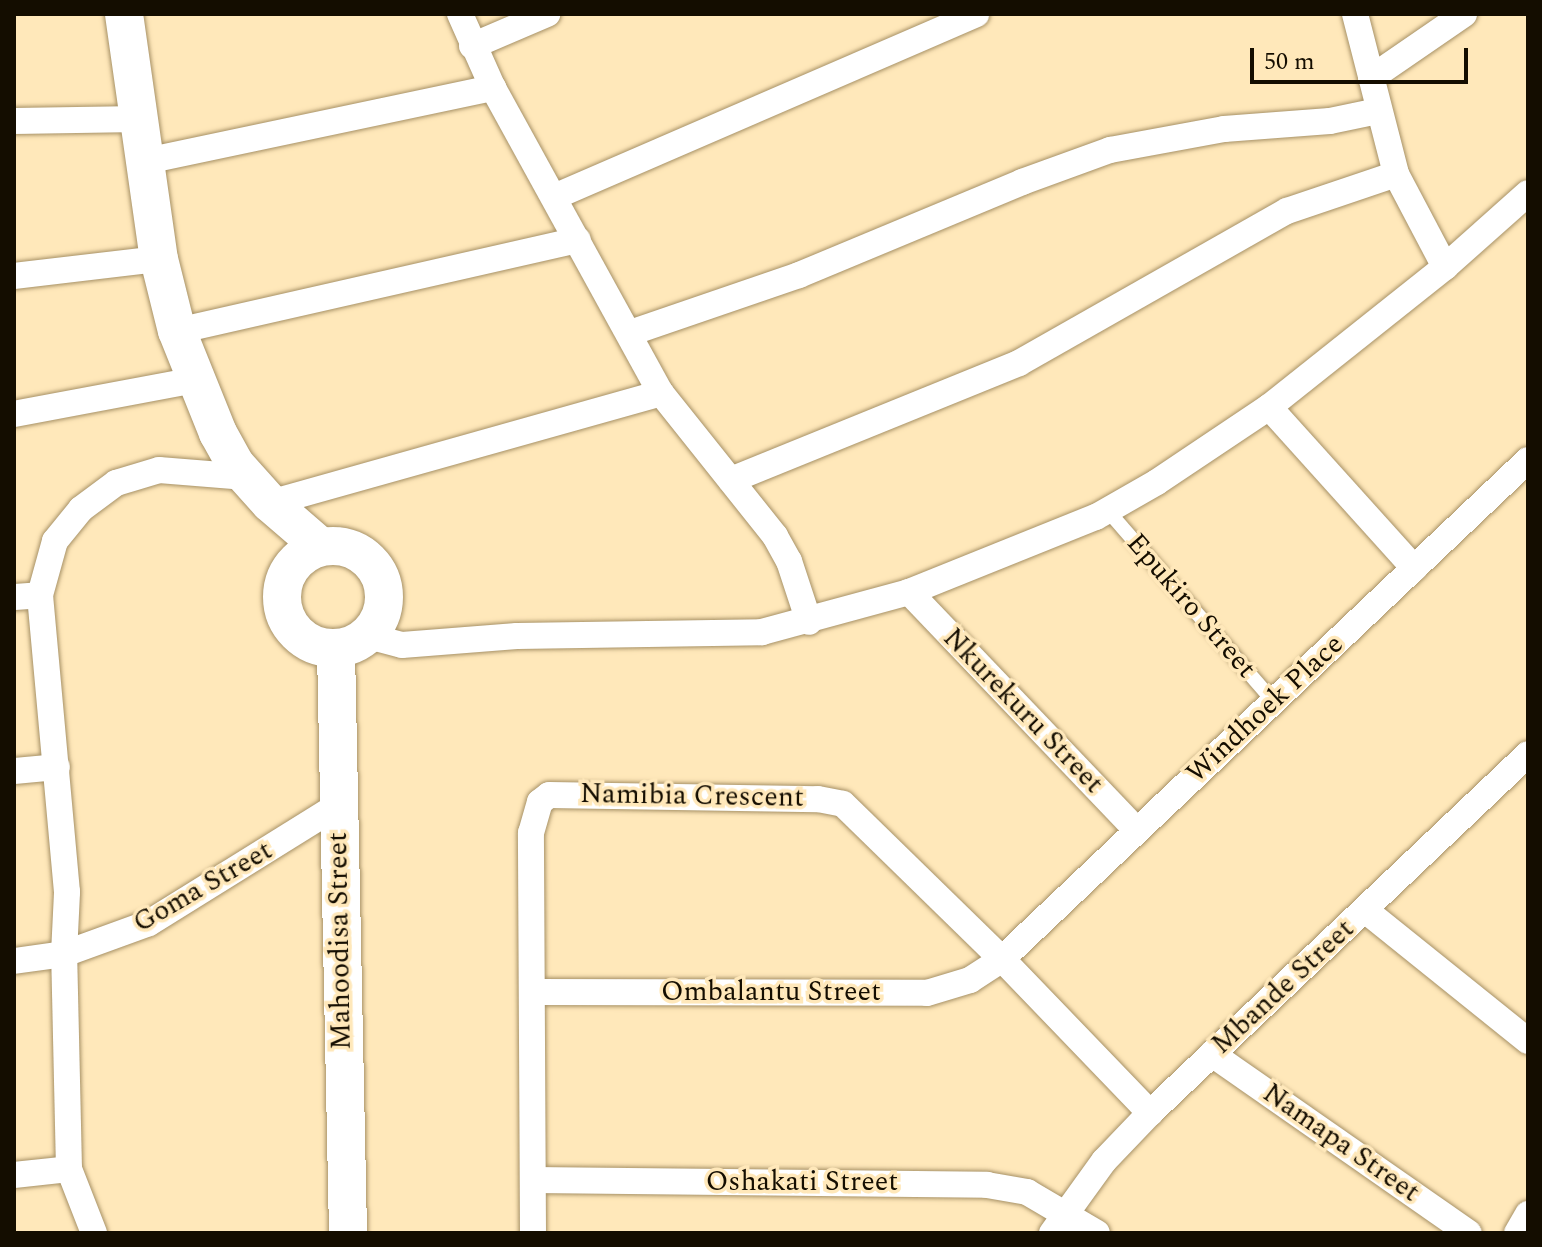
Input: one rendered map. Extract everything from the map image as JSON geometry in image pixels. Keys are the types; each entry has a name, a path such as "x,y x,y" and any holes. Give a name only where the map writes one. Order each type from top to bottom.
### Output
{"street":[{"path":"124,14 159,259 177,331 223,443 258,490 320,546 291,568 282,599 292,630 319,648 352,643 402,645 517,636 762,632 809,622 909,592 1108,511 1269,407 1445,267 1528,193"},
{"path":"460,14 493,88 661,393 782,549 809,622"},
{"path":"472,46 547,14"},
{"path":"554,197 976,14"},
{"path":"1355,14 1396,174 1445,267"},
{"path":"1371,78 1464,14"},
{"path":"146,161 493,88"},
{"path":"630,333 799,275 1022,182 1110,150 1224,129 1330,121 1378,111"},
{"path":"14,121 140,119"},
{"path":"731,480 1019,363 1287,211 1396,174"},
{"path":"177,331 578,240"},
{"path":"14,276 159,259"},
{"path":"14,414 196,380"},
{"path":"94,1233 69,1169 64,954 67,892 57,767 27,596 55,541 81,509 116,483 159,470 258,490 661,393"},
{"path":"1269,407 1414,568"},
{"name":"Windhoek Place","path":"1002,959 1528,460"},
{"name":"Mahoodisa Street","path":"320,546 351,549 367,558 378,571 385,587 385,605 379,622 352,643 337,806 348,1233"},
{"name":"Nkurekuru Street","path":"909,592 1137,831"},
{"name":"Mbande Street","path":"1058,1223 1104,1161 1150,1113 1525,763"},
{"path":"14,771 57,767"},
{"name":"Namibia Crescent","path":"533,1233 533,817 540,802 549,795 818,799 843,804 1002,959 1150,1113"},
{"name":"Goma Street","path":"14,961 64,954 149,923 337,806"},
{"path":"1365,910 1528,1041"},
{"name":"Ombalantu Street","path":"532,992 927,993 970,980 1002,959"},
{"name":"Namapa Street","path":"1212,1054 1469,1233"},
{"path":"14,1175 69,1169"},
{"name":"Oshakati Street","path":"533,1180 987,1185 1027,1192 1058,1223 1097,1233"},
{"path":"1517,1233 1528,1214"}],"lane":[{"name":"Epukiro Street","path":"1108,511 1274,702"}]}
